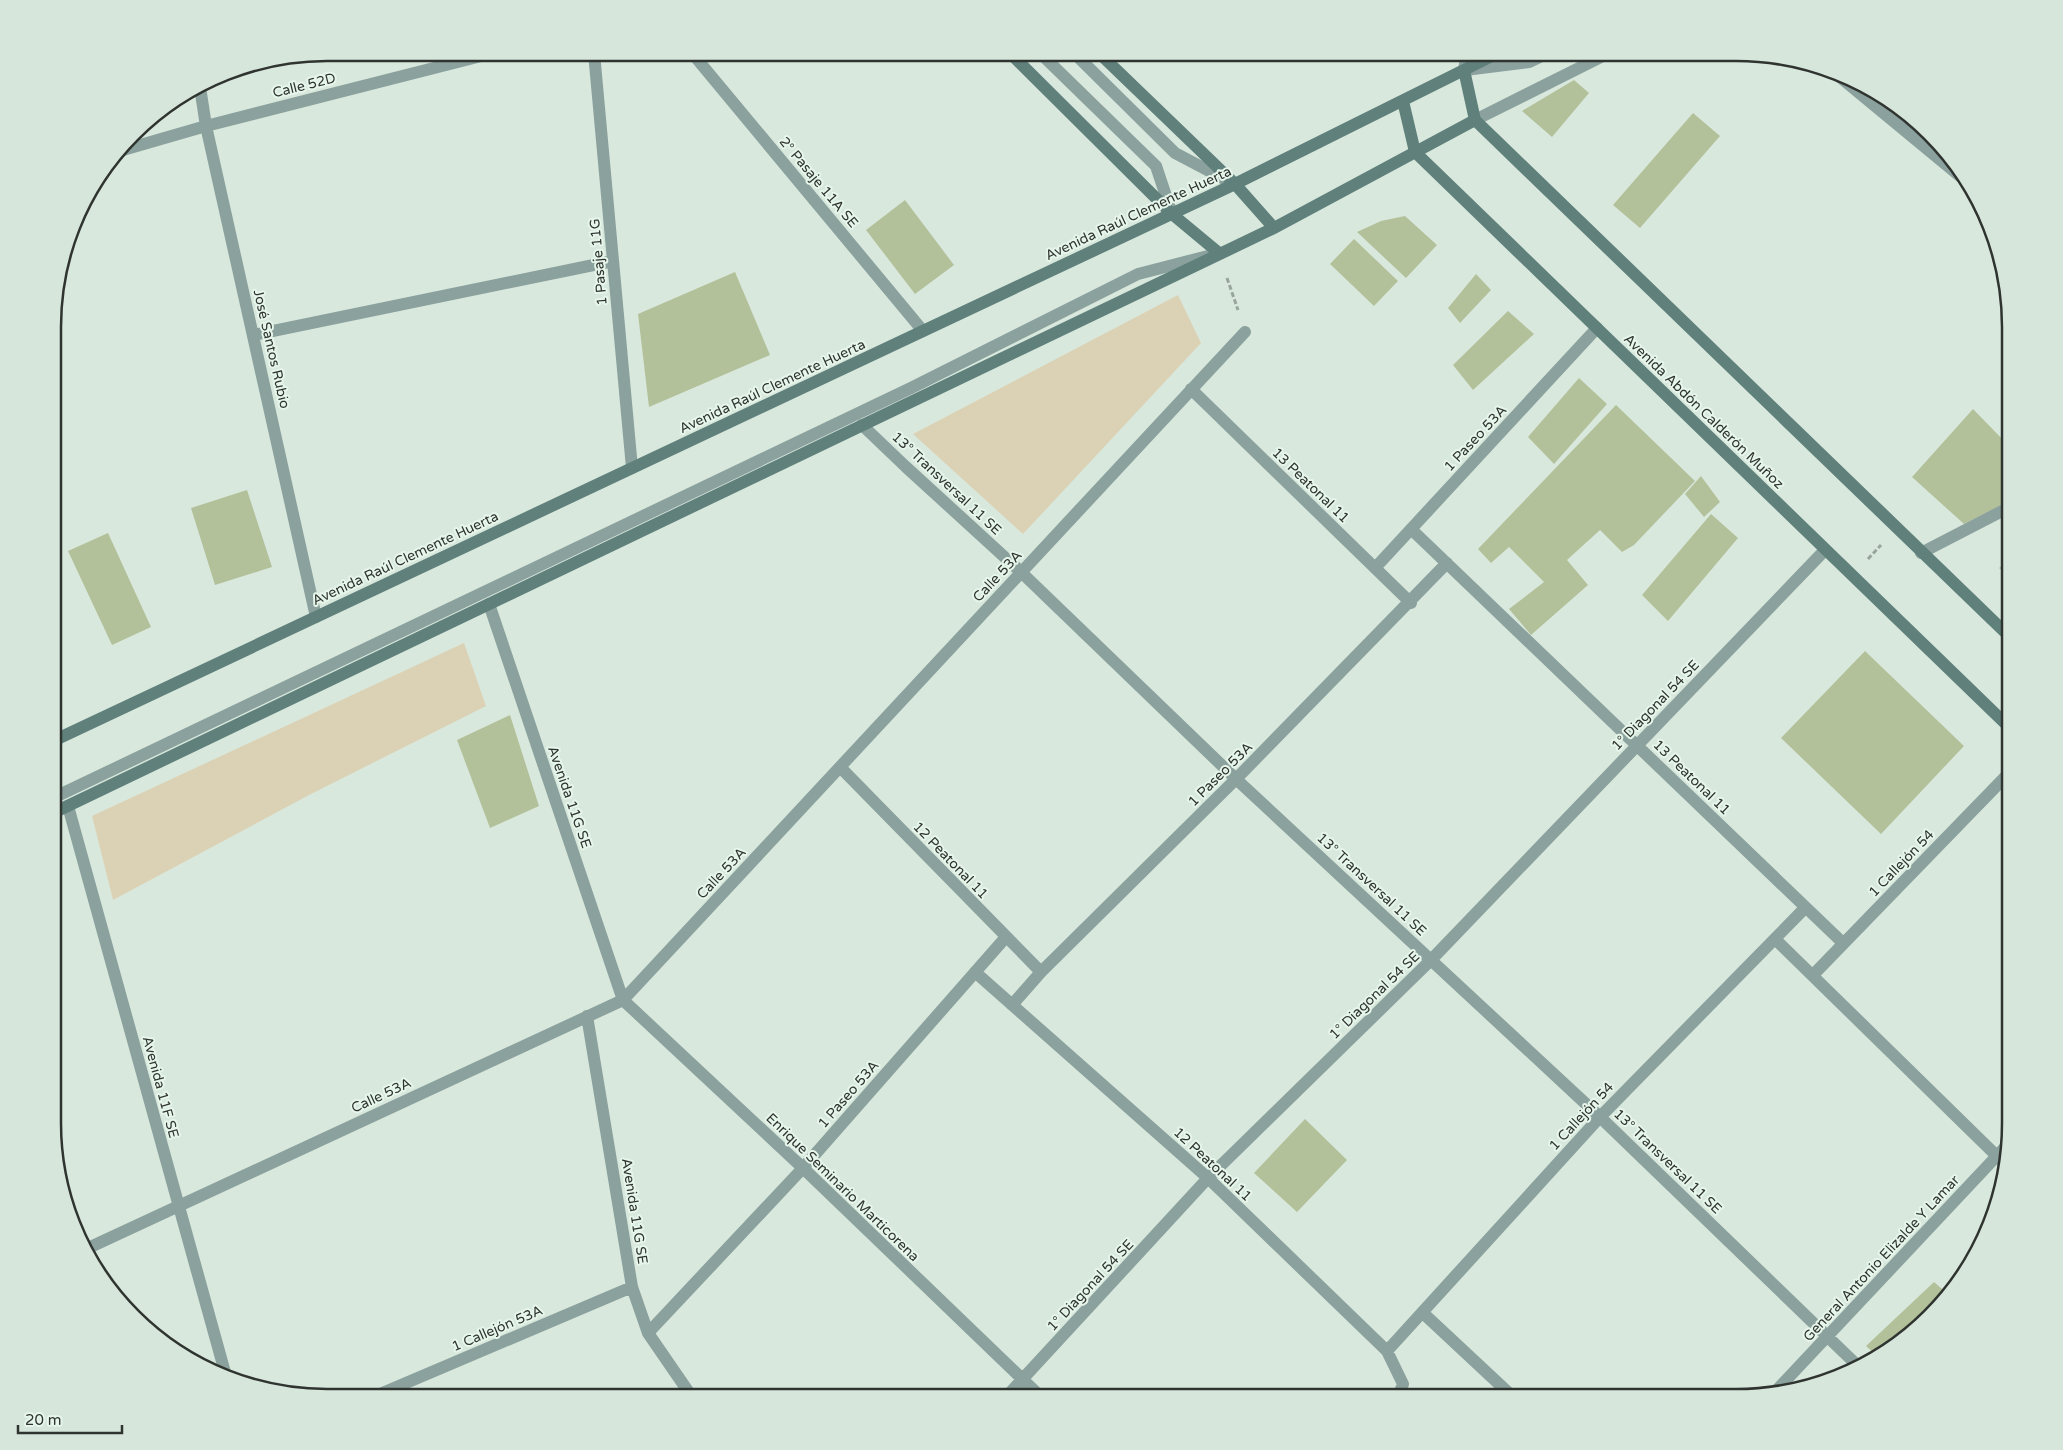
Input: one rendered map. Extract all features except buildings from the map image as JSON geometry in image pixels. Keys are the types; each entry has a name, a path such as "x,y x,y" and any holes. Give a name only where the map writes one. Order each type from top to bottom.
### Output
{"main road":[{"path":"1018,61 1172,214 1219,253"},
{"path":"1107,61 1235,184 1274,228"},
{"name":"Avenida Raúl Clemente Huerta","path":"61,737 1172,214 1482,61"},
{"path":"1464,70 1475,120 2002,629"},
{"path":"1403,101 1415,152"},
{"path":"61,809 1274,228 1475,120"},
{"name":"Avenida Abdón Calderón Muñoz","path":"1415,152 2002,720"}],"street":[{"name":"Calle 52D","path":"131,148 206,126 462,61"},
{"name":"1 Pasaje 11G","path":"595,61 632,468"},
{"name":"2° Pasaje 11A SE","path":"699,61 923,331"},
{"path":"1048,61 1156,166 1172,214"},
{"path":"1082,61 1175,153 1235,184"},
{"path":"1466,61 1464,70 1531,61"},
{"path":"1475,120 1593,61"},
{"path":"1856,90 1948,166"},
{"name":"José Santos Rubio","path":"201,93 206,126 316,617"},
{"path":"61,794 911,388 1138,274 1219,253"},
{"path":"253,335 613,262"},
{"name":"1 Paseo 53A","path":"1375,568 1597,328"},
{"name":"Calle 53A","path":"92,1246 622,1000 1245,332"},
{"name":"13 Peatonal 11","path":"1191,389 1410,603"},
{"name":"13° Transversal 11 SE","path":"862,425 1021,572 1236,779 1600,1116 1853,1361"},
{"path":"1921,553 2002,510"},
{"name":"13 Peatonal 11","path":"1411,529 1843,944"},
{"name":"1° Diagonal 54 SE","path":"1013,1389 1208,1178 1431,960 1825,550"},
{"name":"1 Paseo 53A","path":"1012,1005 1041,972 1236,779 1447,563"},
{"name":"Avenida 11G SE","path":"489,604 622,1000"},
{"name":"12 Peatonal 11","path":"840,767 1041,972"},
{"name":"1 Callejón 54","path":"1813,975 2002,780"},
{"name":"Avenida 11F SE","path":"68,806 224,1368"},
{"name":"1 Callejón 54","path":"1388,1352 1600,1116 1805,908"},
{"name":"1 Paseo 53A","path":"648,1333 803,1168 1006,937"},
{"path":"1775,939 1999,1158"},
{"name":"12 Peatonal 11","path":"975,972 1208,1178 1388,1352 1404,1384 1402,1389"},
{"name":"Enrique Seminario Marticorena","path":"622,1000 803,1168 1033,1389"},
{"name":"Avenida 11G SE","path":"587,1016 632,1287 648,1333 686,1389"},
{"name":"General Antonio Elizalde Y Lamar","path":"1782,1385 1828,1335 1998,1163"},
{"name":"1 Callejón 53A","path":"393,1389 632,1287"},
{"path":"1423,1313 1504,1389"}],"path":[{"path":"1219,253 1245,332"},
{"path":"1852,575 1897,530"}],"shaded area":[{"path":"1178,295 1201,343 1023,534 913,434"},
{"path":"464,643 486,706 311,794 113,900 92,816"}]}
